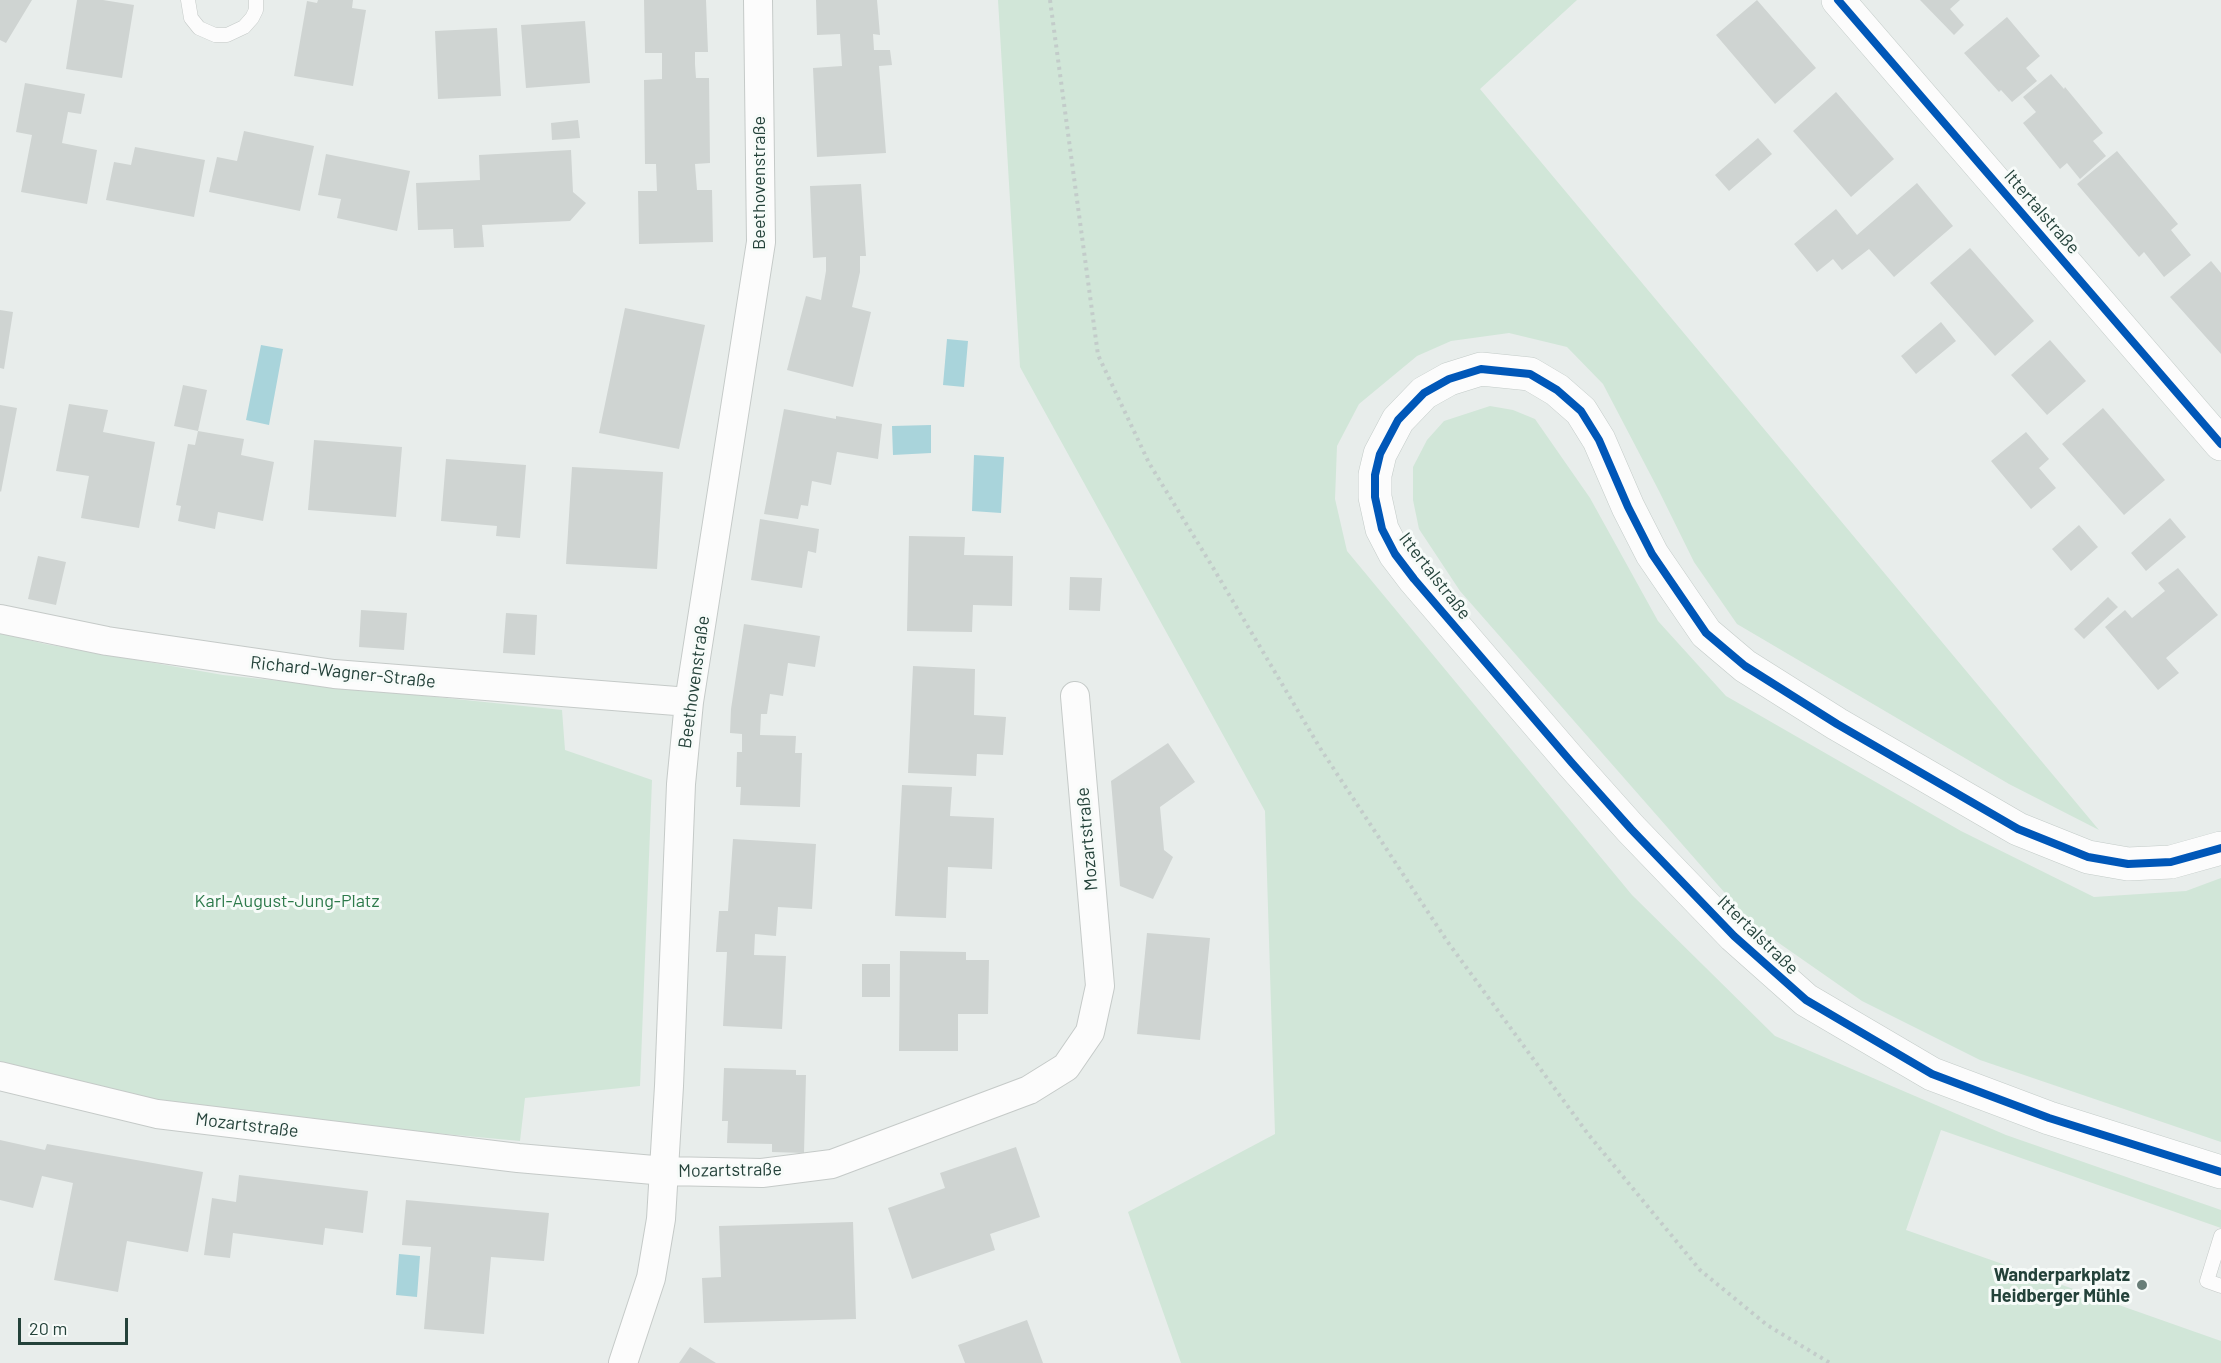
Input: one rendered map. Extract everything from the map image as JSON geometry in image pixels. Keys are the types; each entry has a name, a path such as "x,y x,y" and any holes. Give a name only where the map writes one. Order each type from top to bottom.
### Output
{"main road":[{"name":"Ittertalstraße","path":"1838,0 2221,444"},
{"name":"Ittertalstraße","path":"2221,848 2171,862 2128,864 2088,857 2018,829 1837,724 1745,666 1706,633 1652,554 1628,507 1599,440 1581,411 1557,390 1530,374 1481,369 1449,379 1424,393 1398,420 1380,454 1375,475 1375,497 1382,530 1395,554 1414,579 1631,829 1734,936 1806,1000 1932,1074 2049,1118 2221,1172"}],"street":[{"name":"Beethovenstraße","path":"623,1363 651,1278 662,1219 681,784 689,702 761,242 758,0"},
{"name":"Richard-Wagner-Straße","path":"0,619 106,641 334,674 689,702"},
{"name":"Mozartstraße","path":"0,1076 157,1114 518,1158 665,1171 762,1173 832,1164 1029,1090 1066,1066 1090,1032 1100,986 1075,696"}],"lane":[{"path":"188,0 191,18 199,28 209,34 221,35 234,33 244,27 256,10 256,0"},
{"path":"2221,1236 2207,1281 2221,1286"}],"path":[{"path":"1050,0 1098,355 1149,463 1320,748 1447,941 1588,1134 1700,1270 1767,1325 1830,1363"}],"green space":[{"path":"998,0 1577,0 1480,89 2099,830 2009,784 1737,624 1694,562 1603,384 1567,347 1509,333 1451,341 1417,356 1359,404 1337,446 1335,499 1347,551 1632,895 1775,1036 2006,1135 2221,1210 2221,1228 1941,1130 1906,1230 2221,1341 2221,1363 1181,1363 1128,1212 1275,1134 1265,811 1020,367"},
{"path":"1490,406 1513,410 1535,419 1590,498 1658,621 1726,696 1961,831 2094,897 2186,891 2221,878 2221,1142 1980,1060 1862,1001 1753,925 1460,591 1419,529 1413,500 1413,467 1427,440 1444,421"},
{"name":"Karl-August-Jung-Platz","path":"0,633 45,644 223,675 562,710 565,750 652,780 640,1086 525,1098 520,1141 252,1116 105,1092 0,1067"}],"water":[{"path":"947,339 968,341 964,387 943,385"},
{"path":"261,345 283,349 269,425 246,420"},
{"path":"931,425 931,453 893,455 892,426"},
{"path":"974,455 1004,457 1001,513 972,511"},
{"path":"399,1254 420,1256 417,1297 396,1295"}],"building":[{"path":"0,0 32,0 6,43 0,40"},
{"path":"77,0 103,0 134,5 122,78 66,69"},
{"path":"318,0 353,0 352,8 366,10 353,86 294,76 307,1 317,3"},
{"path":"644,0 706,0 708,52 695,52 695,64 696,78 709,78 710,163 695,164 697,190 712,190 713,242 639,244 638,191 657,191 656,164 645,164 644,80 662,79 662,53 645,53"},
{"path":"816,0 877,0 880,35 873,34 874,50 890,50 892,65 879,66 886,153 817,157 813,68 842,66 840,34 817,35"},
{"path":"1757,0 1816,68 1775,104 1716,35"},
{"path":"1920,0 1960,0 1950,9 1964,25 1954,35"},
{"path":"2007,17 2040,56 2026,68 2037,81 2012,102 2001,90 1999,92 1964,53"},
{"path":"585,21 590,83 526,88 521,25"},
{"path":"497,28 501,96 438,99 435,31"},
{"path":"2051,74 2064,89 2065,87 2103,133 2093,141 2106,156 2080,179 2067,163 2060,169 2023,123 2036,112 2023,97"},
{"path":"25,83 85,94 81,114 68,112 62,143 97,150 87,204 21,192 32,135 16,132"},
{"path":"1836,92 1894,159 1851,197 1793,131"},
{"path":"578,120 580,138 552,140 551,123"},
{"path":"244,131 314,146 300,211 209,192 217,157 237,161"},
{"path":"1758,138 1772,154 1729,191 1715,175"},
{"path":"135,147 205,160 194,217 106,200 114,162 131,165"},
{"path":"571,150 573,192 586,203 570,221 482,225 484,247 454,248 453,229 418,230 416,183 480,180 479,155"},
{"path":"2117,151 2178,224 2171,230 2191,255 2164,277 2144,252 2139,257 2077,184"},
{"path":"326,154 410,171 397,231 337,218 341,199 318,195"},
{"path":"1917,183 1953,226 1894,277 1869,249 1842,270 1833,259 1817,272 1794,244 1836,209 1857,235"},
{"path":"861,184 866,256 860,256 860,272 852,307 871,312 853,387 787,370 806,296 821,300 826,271 826,257 813,258 810,186"},
{"path":"1970,248 2034,321 1995,356 1930,283"},
{"path":"2211,261 2221,273 2221,354 2170,297"},
{"path":"625,308 705,325 679,449 599,433"},
{"path":"0,310 13,312 4,369 0,368"},
{"path":"1941,322 1956,341 1916,374 1901,356"},
{"path":"2050,340 2086,381 2047,415 2011,375"},
{"path":"183,385 207,390 198,431 174,426"},
{"path":"69,404 108,410 103,432 155,442 139,528 81,518 89,476 56,471"},
{"path":"0,405 17,408 1,492 0,491"},
{"path":"2103,408 2165,480 2124,515 2062,444"},
{"path":"784,409 836,419 836,416 882,424 878,459 837,452 831,485 812,481 808,506 801,505 798,519 764,514"},
{"path":"198,431 244,439 241,455 274,462 263,521 218,512 215,529 178,521 181,506 176,505 188,444 195,445"},
{"path":"2026,432 2049,459 2039,468 2056,488 2031,509 1991,461"},
{"path":"314,440 402,447 396,517 308,510"},
{"path":"446,459 526,465 520,538 496,536 497,526 441,521"},
{"path":"572,467 663,472 657,569 566,564"},
{"path":"2170,518 2186,537 2146,571 2131,553"},
{"path":"760,519 819,529 816,553 808,551 802,588 751,580"},
{"path":"2079,525 2098,547 2071,571 2052,549"},
{"path":"909,536 965,537 964,555 1013,556 1012,606 973,605 972,632 907,631"},
{"path":"38,556 66,562 56,605 28,599"},
{"path":"2178,568 2218,615 2166,658 2179,673 2158,690 2105,627 2125,610 2132,618 2165,591 2158,583"},
{"path":"1070,577 1102,578 1100,611 1069,610"},
{"path":"2108,597 2118,607 2084,639 2074,629"},
{"path":"361,610 407,613 404,650 359,647"},
{"path":"506,613 537,615 535,655 503,653"},
{"path":"744,624 820,636 815,667 788,663 783,696 770,694 767,714 761,714 760,735 796,736 795,753 802,753 800,807 740,805 741,787 736,787 737,752 742,752 742,734 730,733 731,709"},
{"path":"913,666 975,669 974,715 1006,717 1003,755 977,754 976,776 908,773"},
{"path":"1168,743 1195,782 1160,807 1164,850 1173,857 1153,899 1120,886 1111,781"},
{"path":"902,785 952,787 950,816 994,818 992,869 948,867 946,918 895,916"},
{"path":"733,839 816,844 812,909 778,907 776,936 755,934 754,955 786,956 782,1029 723,1026 727,952 716,952 719,911 728,911"},
{"path":"1147,933 1210,938 1200,1040 1137,1034"},
{"path":"900,951 966,952 966,960 989,960 988,1014 958,1014 958,1051 899,1051"},
{"path":"862,964 890,964 890,997 862,997"},
{"path":"724,1068 796,1070 796,1075 806,1075 804,1153 772,1152 772,1144 727,1143 728,1121 722,1121"},
{"path":"0,1140 45,1150 47,1144 203,1172 188,1252 127,1241 118,1292 54,1280 73,1183 42,1176 33,1208 0,1200"},
{"path":"1016,1147 1040,1217 990,1234 995,1250 912,1279 888,1208 945,1188 940,1173"},
{"path":"239,1175 368,1191 363,1233 325,1228 323,1245 233,1233 230,1258 204,1255 212,1198 236,1202"},
{"path":"406,1200 549,1213 544,1261 491,1257 484,1334 424,1329 431,1247 402,1245"},
{"path":"853,1222 856,1319 704,1323 702,1278 721,1277 719,1226"},
{"path":"1027,1320 1043,1363 965,1363 958,1345"},
{"path":"690,1347 716,1363 679,1363"}],"cycle path":[{"path":"1838,0 2221,444"},
{"path":"2221,848 2171,862 2128,864 2088,857 2018,829 1837,724 1745,666 1706,633 1652,554 1628,507 1599,440 1581,411 1557,390 1530,374 1481,369 1449,379 1424,393 1398,420 1380,454 1375,475 1375,497 1382,529 1395,554 1414,579 1631,829 1734,936 1806,1000 1932,1074 2049,1118 2221,1172"}],"place":[{"name":"Wanderparkplatz Heidberger Mühle","path":"2142,1285"}]}
